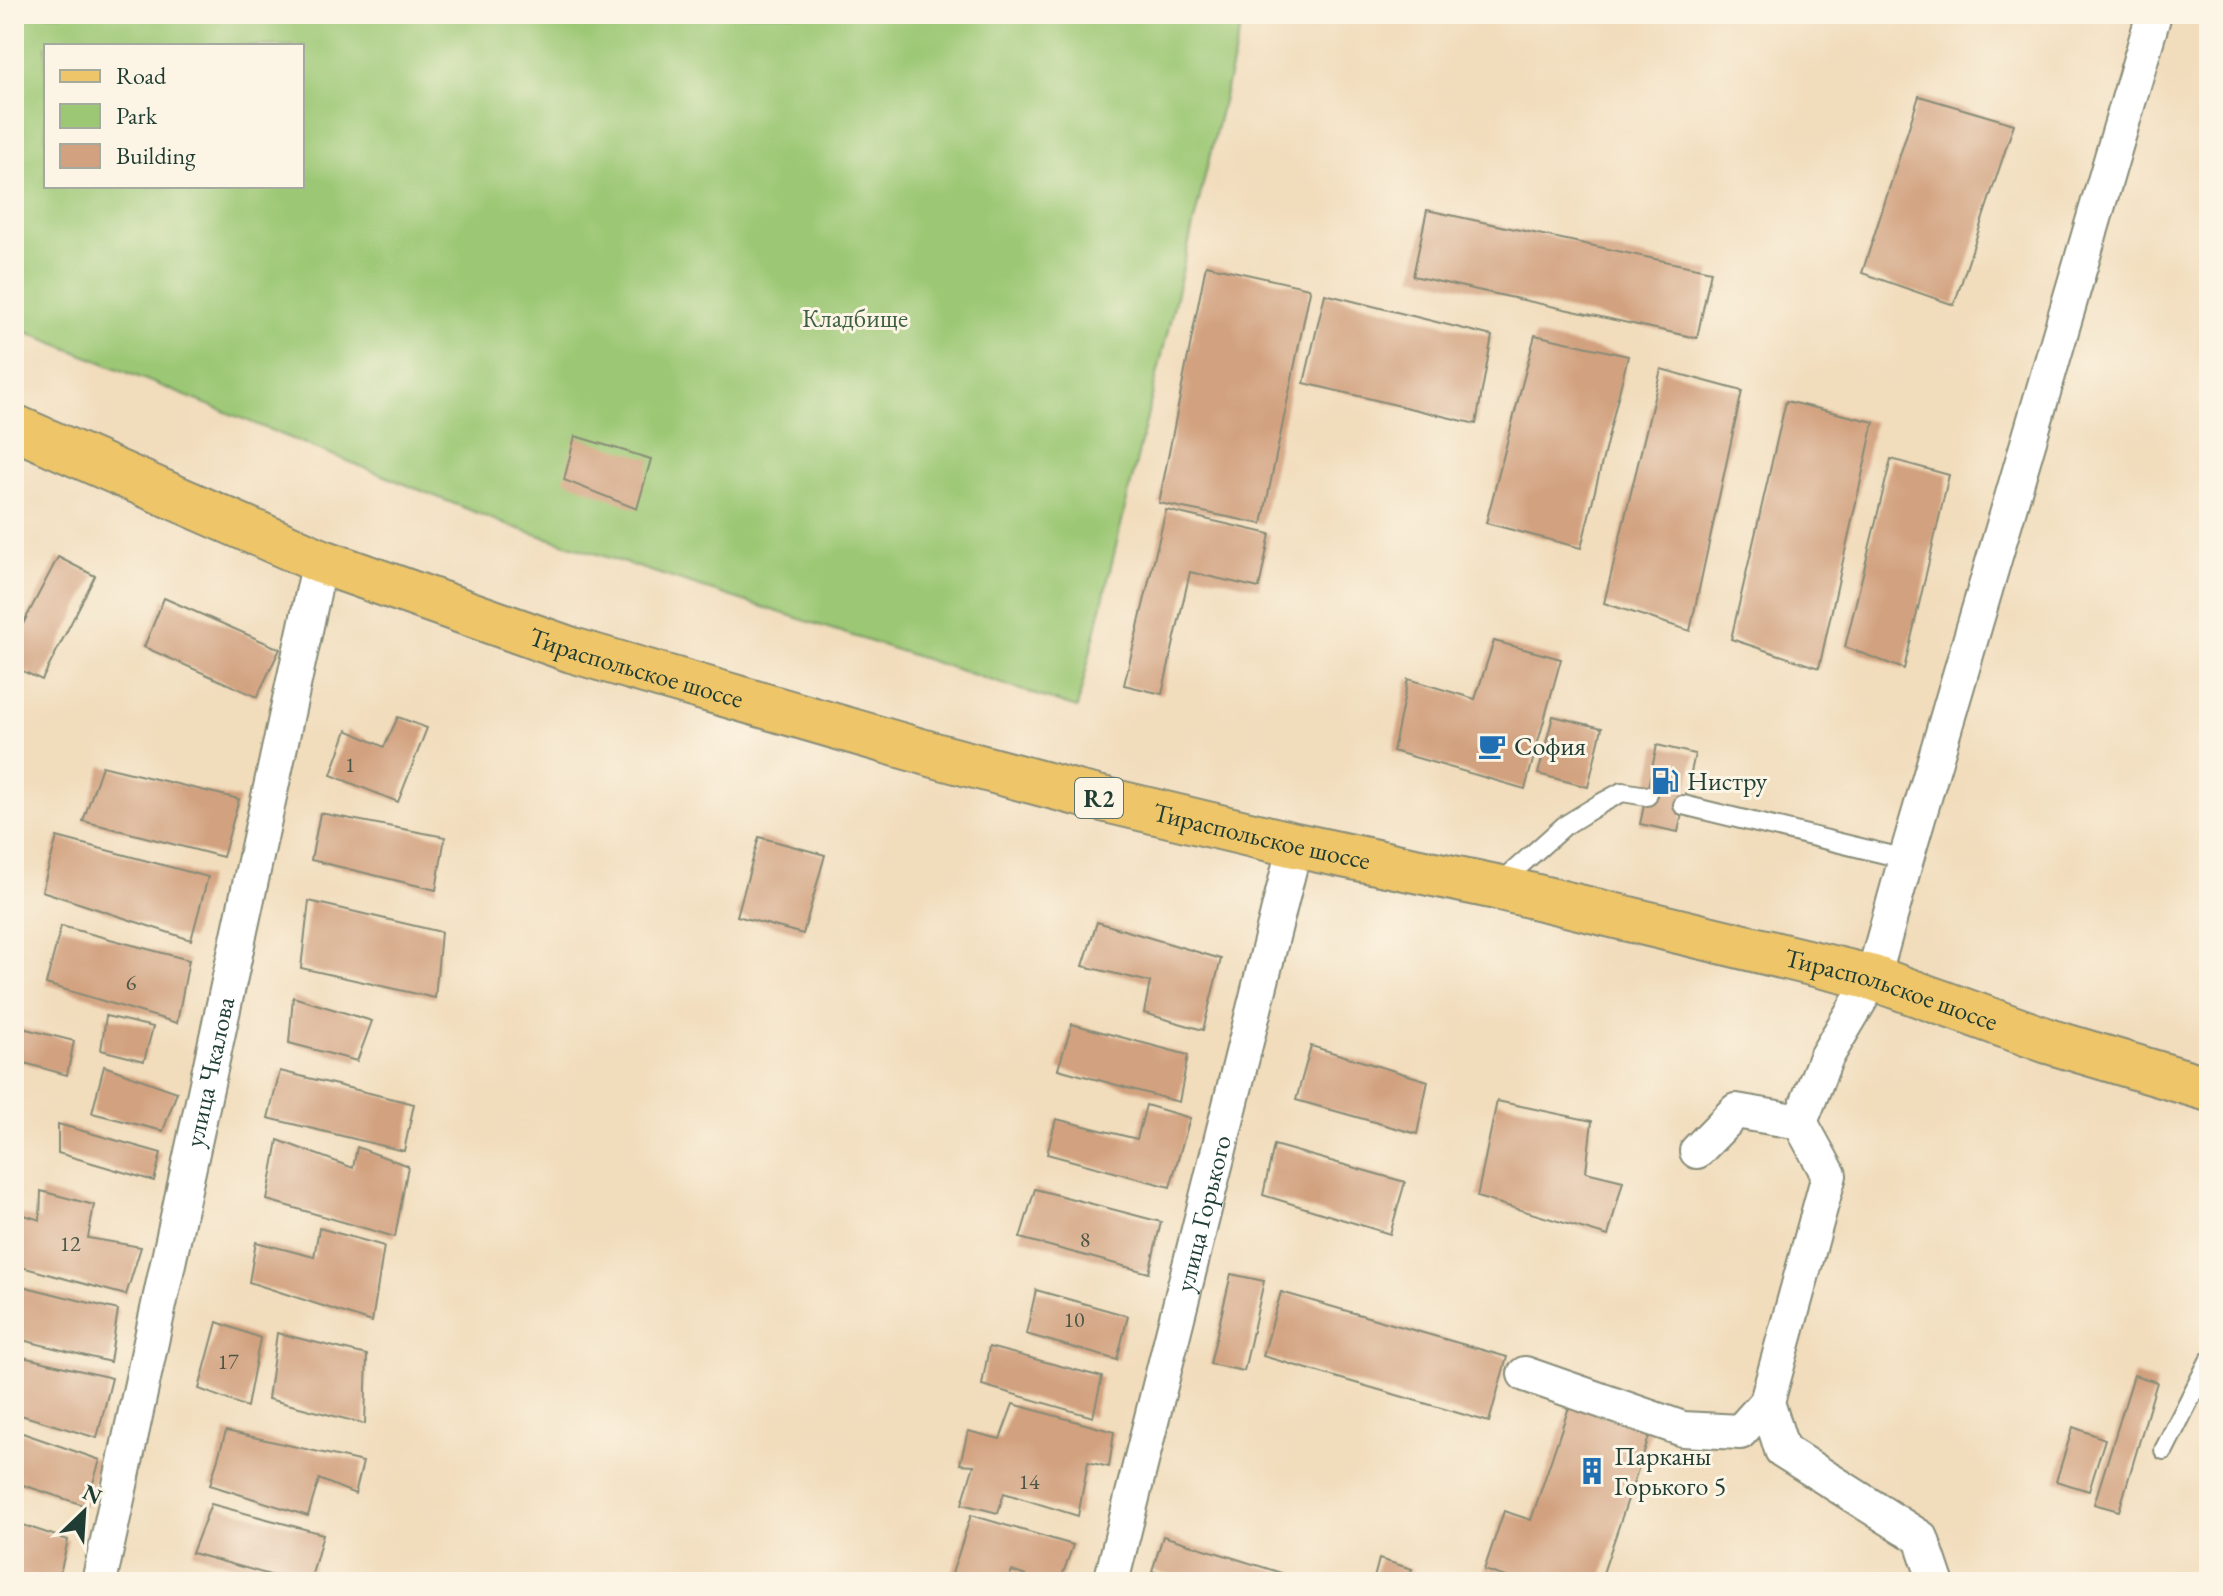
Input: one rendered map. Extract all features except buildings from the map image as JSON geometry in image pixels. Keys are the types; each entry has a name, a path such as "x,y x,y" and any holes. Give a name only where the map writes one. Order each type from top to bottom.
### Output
{"main road":[{"name":"Тираспольское шоссе","path":"14,427 320,561 572,650 1077,793 1295,845 1496,887 1873,978 2048,1041 2209,1089"}],"street":[{"path":"1800,1122 1826,1057 1873,978 2154,14"},
{"name":"улица Чкалова","path":"99,1582 320,561"},
{"name":"улица Горького","path":"1111,1582 1295,845"},
{"path":"1697,1151 1736,1111 1800,1122"},
{"path":"1525,1374 1683,1429 1740,1432 1767,1402 1829,1175 1800,1122"},
{"path":"1767,1402 1782,1450 1921,1538 1936,1582"}],"lane":[{"path":"1496,887 1564,826 1598,805 1622,792 1647,796"},
{"path":"1683,805 1906,859"},
{"path":"2164,1450 2209,1361"}],"green space":[{"name":"Кладбище","path":"14,14 1244,14 1077,708 507,525 14,327"}],"place":[{"name":"София","path":"1492,746"},
{"name":"Нистру","path":"1665,781"},
{"name":"Парканы Горького 5","path":"1592,1471"}]}
